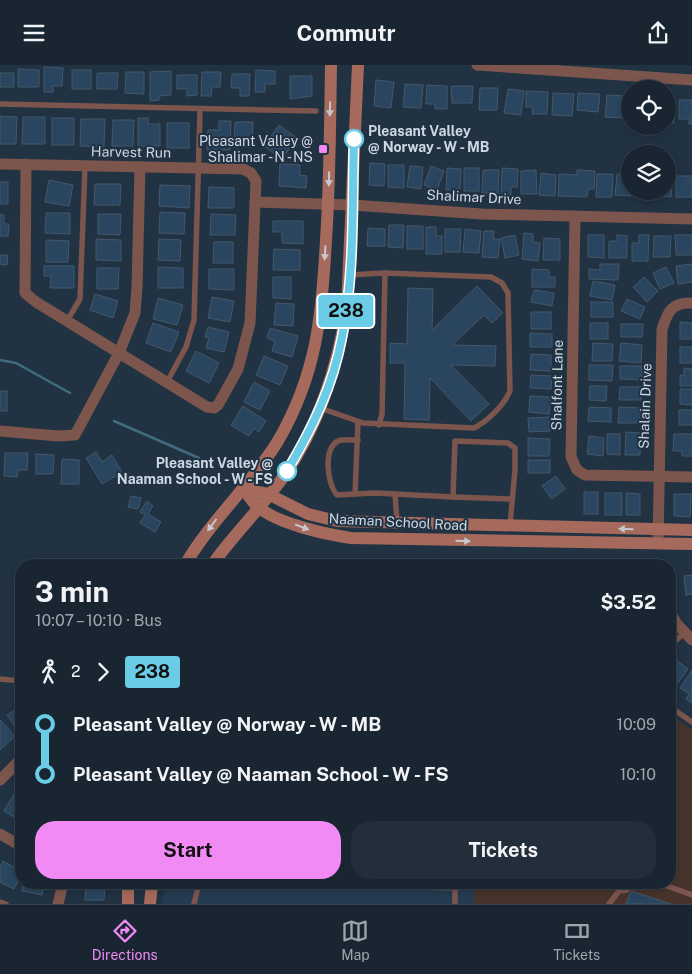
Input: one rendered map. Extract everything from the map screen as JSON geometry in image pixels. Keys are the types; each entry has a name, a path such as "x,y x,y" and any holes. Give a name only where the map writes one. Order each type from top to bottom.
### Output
{"main road":[{"path":"188,559 212,524 243,489 282,433 303,388 313,358 324,297 331,65"},
{"path":"217,559 294,459 320,408 342,338 349,275 358,65"},
{"name":"Naaman School Road","path":"243,489 268,494 308,514 337,521 692,530"},
{"name":"Naaman School Road","path":"243,489 258,507 304,529 351,538 692,544"},
{"path":"128,889 128,904"},
{"path":"150,904 151,889"}],"street":[{"path":"477,65 692,80"},
{"name":"Harvest Run","path":"0,163 243,169 251,173 256,181 255,202"},
{"path":"26,164 25,293 167,383 208,407 214,408 222,398 238,369 247,337 252,300 255,202"},
{"path":"0,431 58,436 75,435 119,353 132,320 136,300 140,167"},
{"name":"Shalimar Drive","path":"255,202 352,205 482,214 692,219"},
{"name":"Shalfont Lane","path":"574,216 571,457 577,470 585,475 658,477"},
{"name":"Shalain Drive","path":"658,543 656,529 662,330 667,313 674,305 683,302 692,303"},
{"path":"658,477 692,477"},
{"path":"676,620 688,637"},
{"path":"0,780 15,769"},
{"path":"0,834 15,843"},
{"path":"58,904 62,889"}],"lane":[{"path":"0,104 200,110 316,111"},
{"path":"167,383 186,347 194,319 200,110"},
{"path":"67,321 80,299 85,166"},
{"path":"379,425 382,414 385,273"},
{"path":"320,408 358,422 379,425 474,428 483,424 507,399 510,391 508,293 502,283 491,277 385,273 349,275"},
{"path":"355,494 358,422"},
{"path":"358,440 340,440 333,445 328,462 332,490 337,495 395,494 512,499"},
{"path":"453,497 455,441 508,443 515,448 510,525"},
{"path":"395,494 397,522"},
{"path":"676,643 688,637"},
{"path":"0,679 15,680"},
{"path":"676,711 692,721"},
{"path":"194,904 198,889"},
{"path":"454,904 455,889"},
{"path":"609,904 619,891 627,889"},
{"path":"676,889 692,895"},
{"path":"0,903 6,904"}],"shaded area":[{"path":"676,718 692,730 692,904 473,904 474,889 676,889"},
{"path":"164,889 474,889 473,904 163,904"}],"building":[{"path":"44,67 63,68 62,86 53,86 53,92 44,92"},
{"path":"18,69 39,70 39,87 18,87"},
{"path":"72,70 91,70 91,89 72,89"},
{"path":"256,70 275,71 275,84 265,84 265,92 255,92"},
{"path":"171,71 171,95 159,96 159,100 150,101 150,72"},
{"path":"126,72 144,72 144,94 125,93"},
{"path":"202,72 221,72 220,87 212,87 211,96 201,96"},
{"path":"0,73 14,73 14,87 0,87"},
{"path":"97,73 118,73 117,89 97,89"},
{"path":"232,74 250,74 249,96 240,96 240,88 231,88"},
{"path":"177,75 197,75 197,95 187,96 187,89 177,89"},
{"path":"290,76 312,76 312,96 290,99"},
{"path":"376,80 394,82 391,108 374,106"},
{"path":"405,84 423,85 421,108 403,107"},
{"path":"427,85 447,86 447,109 435,109 435,104 426,104"},
{"path":"451,86 473,86 472,103 452,103"},
{"path":"480,88 498,88 497,110 479,110"},
{"path":"508,89 524,91 521,115 504,113"},
{"path":"526,91 548,92 547,114 532,114 533,107 526,107"},
{"path":"553,93 574,94 572,116 552,115"},
{"path":"578,93 600,94 598,112 577,110"},
{"path":"607,95 621,96 621,118 605,117"},
{"path":"679,100 692,100 692,124 689,124 689,119 679,119"},
{"path":"0,116 17,117 16,144 0,144"},
{"path":"23,117 45,117 45,144 22,144"},
{"path":"52,118 74,118 74,145 52,145"},
{"path":"138,118 148,118 148,124 160,124 160,146 138,146"},
{"path":"81,119 105,119 104,147 80,146"},
{"path":"113,120 134,120 133,146 112,146"},
{"path":"219,121 231,121 230,150 207,150 208,130 219,130"},
{"path":"235,122 253,122 252,147 234,147"},
{"path":"167,123 189,123 189,148 167,148"},
{"path":"279,125 297,138 282,159 264,146"},
{"path":"370,163 385,164 384,186 369,185"},
{"path":"280,164 300,165 300,175 307,176 306,188 279,186"},
{"path":"388,165 404,165 404,188 388,187"},
{"path":"410,166 423,167 421,189 407,187"},
{"path":"431,166 444,171 437,190 424,185"},
{"path":"447,168 461,169 460,190 446,190"},
{"path":"464,168 479,168 479,191 464,191"},
{"path":"502,168 518,169 517,187 511,187 511,195 501,195"},
{"path":"483,170 499,170 498,194 482,193"},
{"path":"536,170 537,194 521,194 521,171"},
{"path":"577,170 595,171 594,189 588,189 587,197 558,196 559,174 577,175"},
{"path":"541,173 556,175 555,196 539,195"},
{"path":"597,174 613,174 612,197 596,197"},
{"path":"617,174 621,174 621,195 615,195"},
{"path":"676,176 692,176 692,197 676,197"},
{"path":"49,180 73,185 69,206 45,202"},
{"path":"0,182 8,182 8,204 0,204"},
{"path":"95,184 121,184 120,205 94,205"},
{"path":"160,185 190,186 189,208 159,206"},
{"path":"209,187 234,188 234,208 208,208"},
{"path":"160,212 185,213 184,234 159,233"},
{"path":"46,213 70,213 70,234 45,233"},
{"path":"0,214 4,215 4,224 9,224 8,236 0,236"},
{"path":"98,214 121,214 120,235 98,234"},
{"path":"211,214 236,215 235,235 210,235"},
{"path":"273,221 303,221 303,244 282,243 282,232 273,232"},
{"path":"389,225 404,225 403,248 388,247"},
{"path":"407,226 423,226 423,249 407,249"},
{"path":"426,227 436,227 436,236 442,236 442,254 426,254"},
{"path":"368,228 385,229 385,246 367,246"},
{"path":"445,229 461,229 460,252 445,252"},
{"path":"465,229 481,231 479,253 463,252"},
{"path":"484,231 494,231 493,239 500,239 498,258 482,257"},
{"path":"524,233 533,234 533,242 540,243 538,261 522,259"},
{"path":"515,235 519,255 505,258 501,238"},
{"path":"588,235 604,235 604,258 588,257"},
{"path":"617,235 627,236 627,258 609,258 609,241 617,241"},
{"path":"639,235 649,235 648,261 632,261 632,243 639,243"},
{"path":"675,235 692,235 692,255 676,255"},
{"path":"654,236 671,236 670,257 653,257"},
{"path":"544,238 560,239 560,260 543,260"},
{"path":"96,239 121,240 121,261 96,260"},
{"path":"159,239 181,240 180,261 158,260"},
{"path":"46,240 69,241 68,262 46,262"},
{"path":"214,242 233,242 233,263 213,263"},
{"path":"274,249 300,250 300,270 273,270"},
{"path":"0,255 8,255 7,265 0,264"},
{"path":"600,264 619,264 618,280 589,279 589,269 600,270"},
{"path":"692,264 692,282 678,284 676,266"},
{"path":"44,266 74,266 74,288 50,288 51,276 44,276"},
{"path":"158,267 183,268 183,288 158,288"},
{"path":"666,267 674,283 660,289 653,273"},
{"path":"97,268 119,268 118,289 97,289"},
{"path":"209,269 234,269 234,290 209,289"},
{"path":"532,269 549,270 549,277 555,277 555,287 532,287"},
{"path":"273,277 291,277 291,299 273,298"},
{"path":"644,277 658,291 647,302 633,287"},
{"path":"593,281 615,285 612,300 590,296"},
{"path":"477,286 503,313 492,323 484,315 452,345 496,346 495,366 451,365 489,404 471,421 430,378 429,420 404,419 405,363 390,363 390,343 407,344 408,288 433,289 432,330"},
{"path":"534,290 554,293 552,306 531,302"},
{"path":"95,294 118,301 113,318 90,310"},
{"path":"212,297 234,301 230,322 208,318"},
{"path":"158,298 183,305 177,325 153,319"},
{"path":"627,299 645,307 640,319 621,311"},
{"path":"591,302 613,302 613,317 591,317"},
{"path":"276,303 294,304 293,326 274,325"},
{"path":"531,312 551,312 551,329 531,329"},
{"path":"680,322 692,323 692,339 680,339"},
{"path":"153,323 179,332 171,352 146,343"},
{"path":"590,323 608,323 608,339 590,339"},
{"path":"621,324 643,324 642,337 621,337"},
{"path":"208,327 229,332 224,352 206,348 209,338 205,337"},
{"path":"270,328 298,336 292,357 272,351 275,341 267,338"},
{"path":"530,333 552,334 552,347 530,347"},
{"path":"593,343 613,344 612,361 592,361"},
{"path":"621,343 642,345 641,363 619,361"},
{"path":"680,347 692,347 692,363 680,363"},
{"path":"196,351 219,363 209,383 186,371"},
{"path":"531,354 551,355 551,371 530,370"},
{"path":"264,356 288,366 280,385 256,375"},
{"path":"589,365 613,365 612,381 589,380"},
{"path":"620,366 642,366 642,380 620,379"},
{"path":"684,368 692,369 692,386 680,386 680,375 684,376"},
{"path":"531,375 552,376 551,389 530,388"},
{"path":"254,382 270,391 260,410 244,402"},
{"path":"590,386 607,386 606,401 589,400"},
{"path":"620,387 642,387 641,400 619,400"},
{"path":"680,389 692,389 692,405 680,404"},
{"path":"0,391 7,391 7,411 0,411"},
{"path":"530,396 551,397 549,414 529,412"},
{"path":"243,406 266,421 259,432 254,428 249,436 231,425"},
{"path":"589,407 611,408 611,422 588,421"},
{"path":"619,407 642,408 642,423 618,423"},
{"path":"679,410 692,410 692,425 679,425"},
{"path":"549,417 550,431 529,432 528,418"},
{"path":"626,432 641,433 640,455 625,455"},
{"path":"607,434 620,434 620,455 607,454"},
{"path":"674,434 692,434 692,456 682,456 682,451 673,451"},
{"path":"589,436 604,438 603,456 587,454"},
{"path":"528,438 550,439 549,456 528,456"},
{"path":"96,452 102,462 112,455 122,472 102,484 86,458"},
{"path":"5,453 28,453 27,470 18,470 17,477 4,476"},
{"path":"36,454 54,455 53,474 36,474"},
{"path":"62,459 79,460 79,484 61,484"},
{"path":"528,460 550,460 550,473 528,473"},
{"path":"556,476 565,489 552,499 542,486"},
{"path":"584,492 598,492 598,514 584,514"},
{"path":"605,493 622,493 622,515 605,515"},
{"path":"626,493 640,494 640,515 626,515"},
{"path":"674,494 691,494 690,517 674,516"},
{"path":"131,496 141,498 138,509 128,507"},
{"path":"147,501 153,506 148,514 161,522 155,532 140,523 145,515 140,512"},
{"path":"692,575 692,594 686,595 684,576"},
{"path":"676,660 688,669 676,685"},
{"path":"692,670 692,703 686,699 689,694 680,688"},
{"path":"15,710 15,726 7,715"},
{"path":"0,720 15,736 0,750"},
{"path":"14,794 15,817 4,811"},
{"path":"3,861 15,868 14,889 0,882 0,867"},
{"path":"22,889 43,889 42,895 22,891"},
{"path":"86,889 105,889 104,900 85,900"},
{"path":"631,891 671,904 626,904"}],"waterway":[{"path":"0,360 16,363 70,393"},
{"path":"114,421 199,458"}],"bus line":[{"name":"238","path":"287,471 306,439 327,392 342,338 347,306 350,260 354,139"}],"place":[{"name":"Pleasant Valley @ Norway - W - MB","path":"354,139"},
{"name":"Pleasant Valley @ Shalimar - N - NS","path":"323,149"},
{"name":"Pleasant Valley @ Naaman School - W - FS","path":"287,471"}]}
